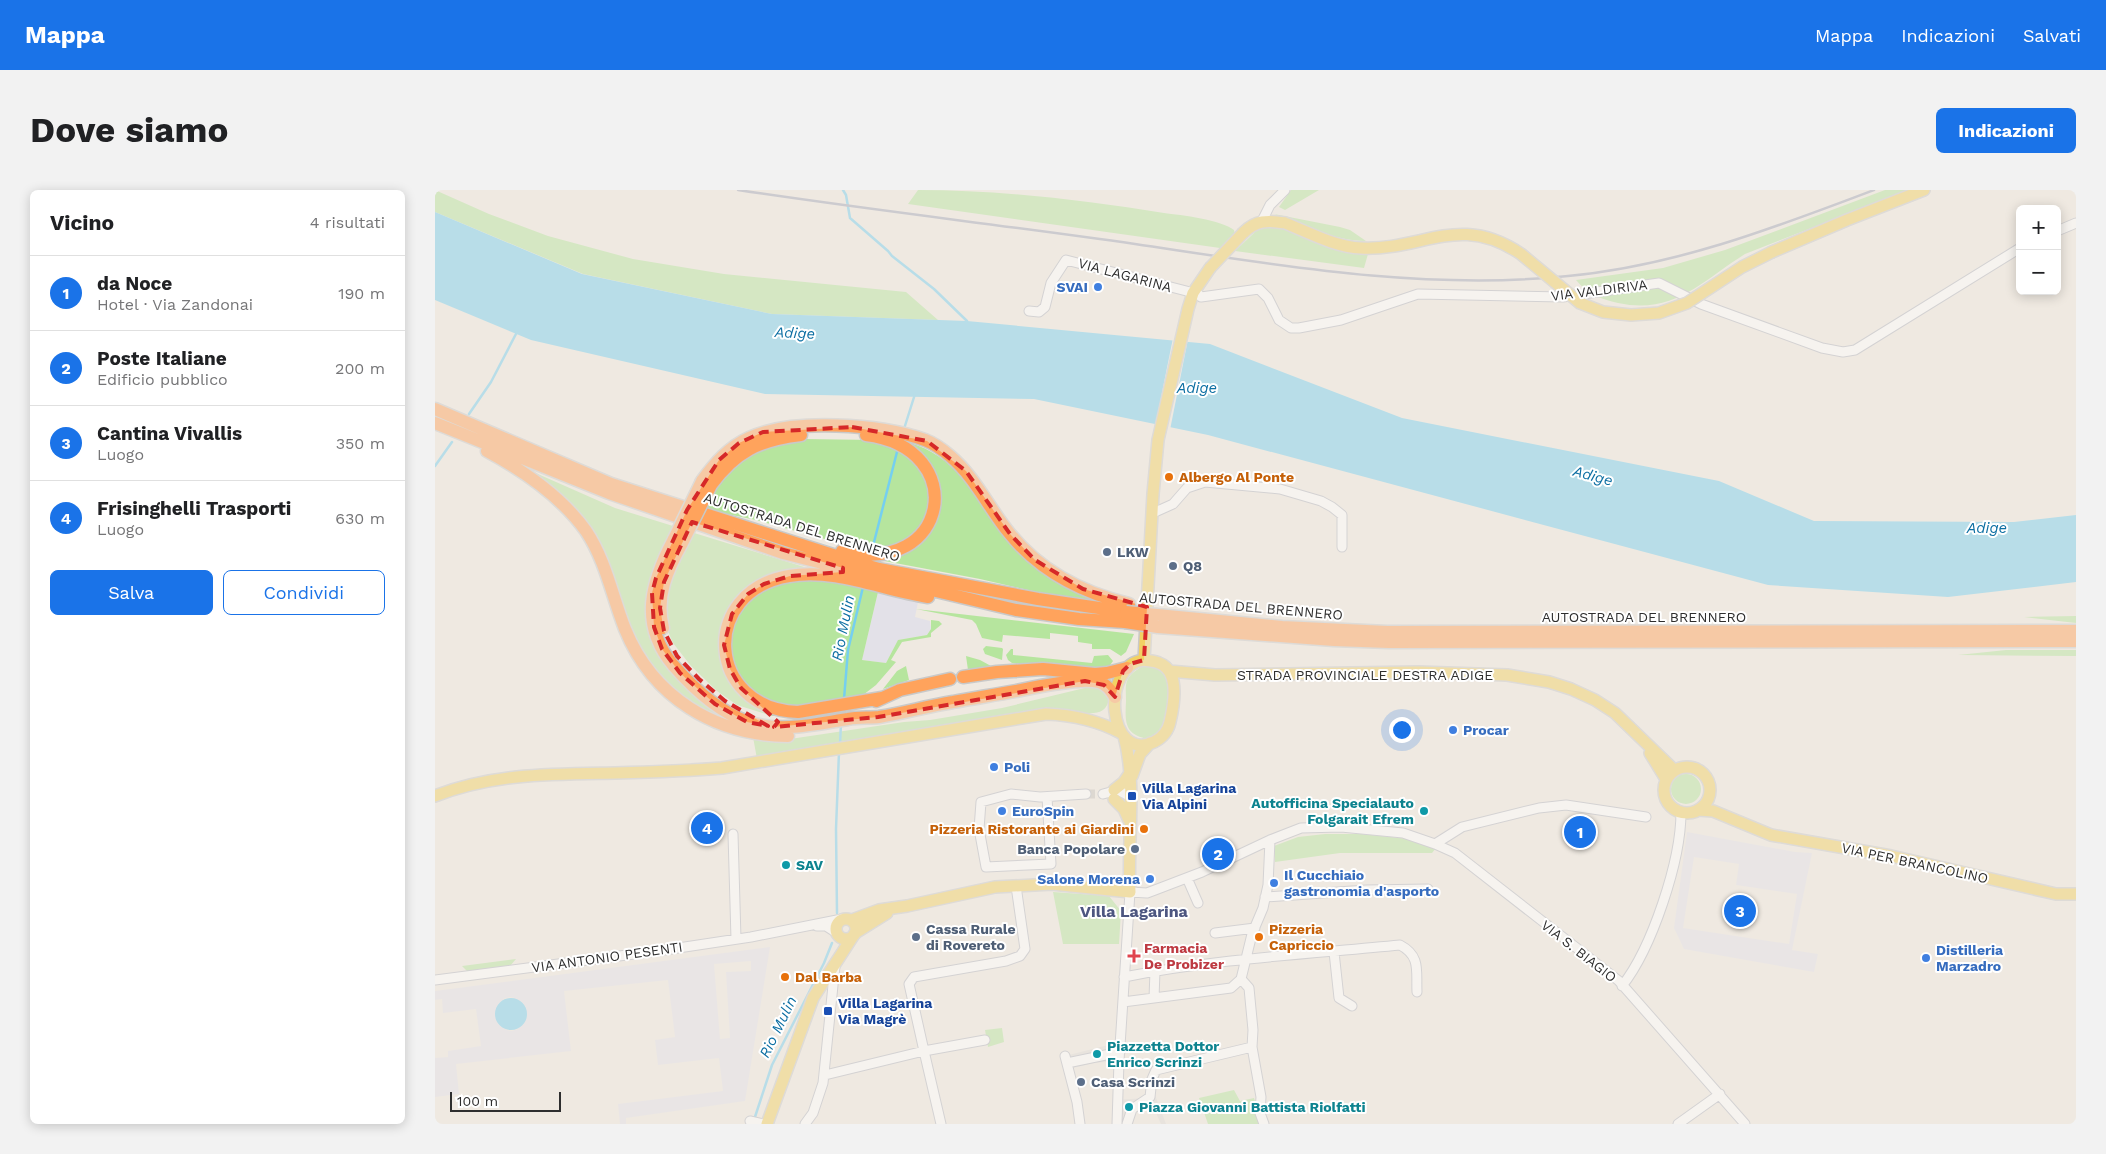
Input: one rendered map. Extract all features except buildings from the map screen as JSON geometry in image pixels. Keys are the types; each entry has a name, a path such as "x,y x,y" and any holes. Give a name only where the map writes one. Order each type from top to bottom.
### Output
{"highway":[{"name":"AUTOSTRADA DEL BRENNERO","path":"435,409 611,484 765,533 857,567 877,577 1016,610 1079,619 1126,613"},
{"name":"AUTOSTRADA DEL BRENNERO","path":"437,424 609,493 783,553 857,567"},
{"path":"437,424 510,464 548,491 570,512 586,532 602,560 624,626 634,648 650,673 661,685 689,708 723,725 754,734 789,736 830,718"},
{"path":"950,679 900,690 865,707 830,718 785,728 747,722 727,713 680,673 662,649 654,627 651,610 652,593 655,578 678,541 719,460 731,449 749,438 771,430 830,426 890,436 909,436 927,441 950,456 966,471 1010,534 1035,560 1057,576 1109,599 1126,613 1157,617"},
{"path":"890,436 921,461 927,470 933,485 934,506 927,527 916,540 896,552 881,554 857,567 830,575 813,574 775,579 748,594 739,602 727,626 725,645 730,669 741,688 762,704 784,711 830,718 851,727 877,717 1033,688 1085,681 1104,684 1116,701"},
{"path":"857,567 877,577"},
{"name":"AUTOSTRADA DEL BRENNERO","path":"877,577 1324,640 1389,642 2076,641"},
{"name":"AUTOSTRADA DEL BRENNERO","path":"1157,617 1243,622 1282,627 1387,632 2076,631"},
{"path":"963,677 997,672 1043,670 1095,674 1127,668"}],"main road":[{"path":"1144,660 1158,440 1184,322 1193,293 1210,268 1251,226 1262,221 1285,223 1332,242 1360,248 1389,246 1453,234 1484,237 1497,241 1521,254 1581,303 1603,312 1617,314 1659,313 1687,303 1742,267 1772,252 1925,190"},
{"path":"435,796 467,785 509,777 669,772 722,768 828,752 1033,716 1053,715 1085,718 1105,724 1122,735 1141,745 1160,739 1170,726 1174,692 1169,671 1159,663 1144,660 1137,661 1127,668 1118,682 1115,720 1122,735 1129,756 1130,892 1052,884 1015,886 995,888 879,910 847,920 836,926 839,950 835,966"},
{"name":"STRADA PROVINCIALE DESTRA ADIGE","path":"1169,671 1215,675 1418,672 1507,675 1529,678 1571,689 1595,700 1615,713 1674,770"},
{"name":"STRADA PROVINCIALE DESTRA ADIGE","path":"1174,692 1187,680 1215,675"},
{"path":"1085,718 1106,713 1116,701"},
{"path":"1130,822 1124,809 1109,794 1130,776 1140,754 1150,743"},
{"name":"STRADA PROVINCIALE DESTRA ADIGE","path":"1644,743 1666,779"},
{"path":"1698,810 1707,800 1709,786 1702,772 1689,766 1674,770 1666,779 1664,786 1666,800 1669,805 1681,812 1713,811 1754,828"},
{"path":"1707,800 1754,828"},
{"name":"VIA PER BRANCOLINO","path":"1754,828 1771,835 1891,856 2056,894 2076,894"},
{"path":"838,934 847,939 879,917 907,906"},
{"path":"759,1123 813,998 855,933 856,926 847,920"}],"street":[{"path":"1262,221 1270,205 1285,190"},
{"path":"2061,229 2076,223"},
{"name":"VIA VALDIRIVA","path":"1193,293 1205,298 1259,289 1268,298 1279,320 1291,328 1299,328 1341,320 1418,294 1563,297 1659,284 1734,317 1822,348 1843,352 1855,350 2017,250"},
{"name":"VIA LAGARINA","path":"1029,311 1039,312 1045,307 1051,283 1067,260 1193,293"},
{"path":"1153,513 1173,504 1187,488 1200,482 1271,488 1321,501 1332,507 1341,516 1342,547"},
{"path":"1109,794 1122,790 1129,796"},
{"path":"1047,796 1051,864 986,867 979,830 981,802 1011,794 1047,796 1086,794"},
{"path":"1435,844 1462,827 1539,808 1566,805 1646,817"},
{"path":"1622,986 1631,974 1655,927 1681,833 1681,812"},
{"name":"VIA S. BIAGIO","path":"1130,892 1147,893 1191,880 1269,840 1301,828 1341,827 1403,834 1435,844 1455,853 1619,981 1745,1124"},
{"path":"733,834 736,939"},
{"path":"1123,1002 1231,988 1241,979 1245,958 1263,908 1268,884 1269,840"},
{"path":"1191,880 1197,903"},
{"path":"941,1124 909,984 914,976 1001,962 1020,956 1025,950 1015,886"},
{"path":"1265,896 1428,889"},
{"path":"1117,1124 1130,892"},
{"name":"VIA ANTONIO PESENTI","path":"435,980 736,939 847,920"},
{"name":"VIA ANTONIO PESENTI","path":"779,931 822,926 838,934"},
{"path":"1215,933 1255,928"},
{"path":"1124,977 1245,958 1400,945 1411,950 1415,959 1417,992"},
{"path":"1334,952 1339,998 1352,1006"},
{"path":"805,1124 813,1113 825,1075 835,966"},
{"path":"1154,998 1155,971"},
{"path":"1241,979 1249,988 1252,1016 1252,1047 1261,1097 1260,1114 1264,1124"},
{"path":"825,1075 924,1051 985,1040"},
{"path":"1127,1124 1132,1109 1150,1097 1151,1079 1156,1070 1212,1055 1252,1047"},
{"path":"1081,1124 1066,1059 1120,1052"},
{"path":"1678,1124 1720,1094"}],"highlighted area":[{"path":"852,427 927,441 966,471 1010,534 1035,560 1083,589 1147,607 1144,660 1130,664 1123,671 1115,697 1104,685 1085,681 878,717 774,727 778,722 741,688 730,669 724,645 732,614 748,594 764,584 790,576 843,572 843,568 692,522 664,582 660,608 664,631 677,656 699,679 725,701 768,726 747,722 715,704 680,673 662,649 654,627 652,593 656,578 687,510 719,460 739,443 763,432"}],"shaded area":[{"path":"878,592 918,602 915,617 930,621 931,629 927,635 898,640 886,663 862,660"},
{"path":"1687,832 1795,852 1812,853 1792,950 1818,954 1814,972 1684,949 1674,928","holes":["1694,857 1739,864 1736,885 1797,894 1789,944 1683,928"]},
{"path":"770,947 745,1101 626,1118 626,1124 620,1124 618,1104 723,1091 719,1058 658,1065 655,1040 675,1037 668,980 564,991 571,1051 456,1064 459,1094 435,1097 435,1058 448,1057 448,1051 481,1046 476,1009 443,1013 442,999 435,1000 435,991","holes":["751,961 751,971 726,972 730,1038 720,1039 714,964","515,998 518,1029 512,1031 506,1030 503,999"]},
{"name":"Piazzetta Dottor Enrico Scrinzi","path":"1120,1042 1119,1061 1094,1063 1069,1069 1065,1056"},
{"name":"Piazza Giovanni Battista Riolfatti","path":"1155,1095 1166,1124 1161,1124 1152,1104 1137,1111 1133,1124 1113,1124 1115,1100 1146,1098"}],"green space":[{"path":"435,190 489,214 548,236 633,259 724,274 906,292 938,320 772,314 583,274 435,212"},
{"path":"918,190 1011,194 1103,204 1220,223 1234,230 1235,235 1220,248 908,204"},
{"path":"1291,190 1319,190 1285,210 1279,207"},
{"path":"1885,190 1909,190 1745,254 1701,285 1671,300 1655,304 1638,305 1618,303 1595,295 1576,280 1663,268 1725,250"},
{"path":"1274,214 1340,227 1350,230 1366,241 1330,235"},
{"path":"1268,226 1293,232 1342,251 1368,254 1364,268 1235,251 1255,230"},
{"path":"884,436 912,443 938,456 951,466 973,491 1001,532 1031,565 1058,584 1098,602 1046,594 980,579 879,560 902,555 917,548 928,536 931,529 933,509 934,473"},
{"path":"802,439 874,440 909,456 925,476 931,497 925,523 899,547 861,549 756,520 708,510 706,500 733,464 763,447"},
{"path":"522,467 615,508 673,526 654,642 746,729 685,702 640,652 601,551"},
{"path":"691,532 814,570 789,572 727,616 732,681 797,716 772,716 737,705 717,691 691,666 673,643 667,629 665,593"},
{"path":"825,580 878,592 862,660 886,663 898,640 927,635 931,629 931,620 939,621 942,624 931,633 931,637 902,642 891,660 896,662 876,685 863,695 793,707 776,706 745,685 731,658 730,634 739,611 762,590 785,581"},
{"path":"916,609 1134,634 1126,652 1121,656 1110,649 1092,649 1092,644 1078,642 1078,636 1050,633 1050,639 1003,635 1002,642 982,638 976,624 972,620"},
{"path":"2076,616 2076,623 2024,617"},
{"path":"986,646 1002,648 1002,660 985,654 983,649"},
{"path":"1013,649 1013,655 1092,663 1094,656 1108,655 1113,661 1108,668 1102,669 1012,663 1006,655"},
{"path":"2006,650 2076,650 2076,656 1958,655"},
{"path":"966,656 980,660 991,666 968,670"},
{"path":"1145,665 1161,671 1167,680 1169,690 1168,713 1164,726 1161,731 1149,739 1130,731 1126,721 1126,688 1128,678 1132,673"},
{"path":"906,666 909,680 883,689 897,671"},
{"path":"1093,686 1100,686 1109,698 1108,704 1102,711 1077,712 757,759 753,737 790,739 904,722 930,720 1002,708"},
{"path":"1686,774 1696,779 1701,789 1696,799 1686,804 1676,799 1671,789 1676,779"},
{"path":"1325,834 1361,834 1410,839 1436,848 1432,853 1340,853 1275,862 1274,846 1298,837"},
{"path":"1053,892 1109,896 1121,911 1119,944 1063,944"},
{"path":"516,959 510,966 472,971 467,971 462,966"},
{"path":"1002,1028 1004,1042 988,1047 985,1030"},
{"path":"1234,1090 1240,1101 1254,1098 1262,1124 1208,1124 1199,1098"}],"water":[{"name":"Adige","path":"435,212 582,274 772,314 967,321 1210,344 1402,418 1719,481 1814,521 2014,522 2076,515 2076,582 1948,597 1768,585 1208,435 1034,399 765,394 531,340 435,300"},
{"path":"511,998 523,1002 527,1014 523,1026 511,1030 499,1026 495,1014 499,1002"}],"pier":[{"path":"1173,338 1188,339 1170,430 1155,427"}],"waterway":[{"path":"843,190 846,195 850,218 892,256 934,289 967,321"},
{"path":"469,414 491,382 517,332"},
{"name":"Rio Mulin","path":"904,429 915,394"},
{"path":"435,466 452,442"},
{"name":"Rio Mulin","path":"872,550 898,448"},
{"name":"Rio Mulin","path":"844,699 848,650 863,587"},
{"name":"Rio Mulin","path":"840,744 841,724"},
{"name":"Rio Mulin","path":"837,913 836,829 839,752"},
{"name":"Rio Mulin","path":"754,1120 772,1065 824,963 832,943"}],"tunnel":[{"path":"1086,794 1103,794"}],"railway":[{"path":"738,190 1350,274 1459,280 1514,280 1568,276 1647,264 1724,244 1874,190"}],"place":[{"name":"SVAI","path":"1098,287"},
{"name":"Albergo Al Ponte","path":"1169,477"},
{"name":"LKW","path":"1107,552"},
{"name":"Q8","path":"1173,566"},
{"name":"Procar","path":"1453,730"},
{"name":"Poli","path":"994,767"},
{"name":"Villa Lagarina Via Alpini","path":"1132,796"},
{"name":"EuroSpin","path":"1002,811"},
{"name":"Autofficina Specialauto Folgarait Efrem","path":"1424,811"},
{"name":"Frisinghelli Trasporti","path":"707,828"},
{"name":"Pizzeria Ristorante ai Giardini","path":"1144,829"},
{"name":"da Noce","path":"1580,832"},
{"name":"Banca Popolare","path":"1135,849"},
{"name":"Poste Italiane","path":"1218,854"},
{"name":"SAV","path":"786,865"},
{"name":"Salone Morena","path":"1150,879"},
{"name":"Il Cucchiaio gastronomia d'asporto","path":"1274,883"},
{"name":"Cantina Vivallis","path":"1740,911"},
{"name":"Cassa Rurale di Rovereto","path":"916,937"},
{"name":"Pizzeria Capriccio","path":"1259,937"},
{"name":"Farmacia De Probizer","path":"1134,956"},
{"name":"Distilleria Marzadro","path":"1926,958"},
{"name":"Dal Barba","path":"785,977"},
{"name":"Villa Lagarina Via Magrè","path":"828,1011"},
{"name":"Piazzetta Dottor Enrico Scrinzi","path":"1097,1054"},
{"name":"Casa Scrinzi","path":"1081,1082"},
{"name":"Piazza Giovanni Battista Riolfatti","path":"1129,1107"}],"district":[{"name":"Villa Lagarina","path":"1134,911"}]}
